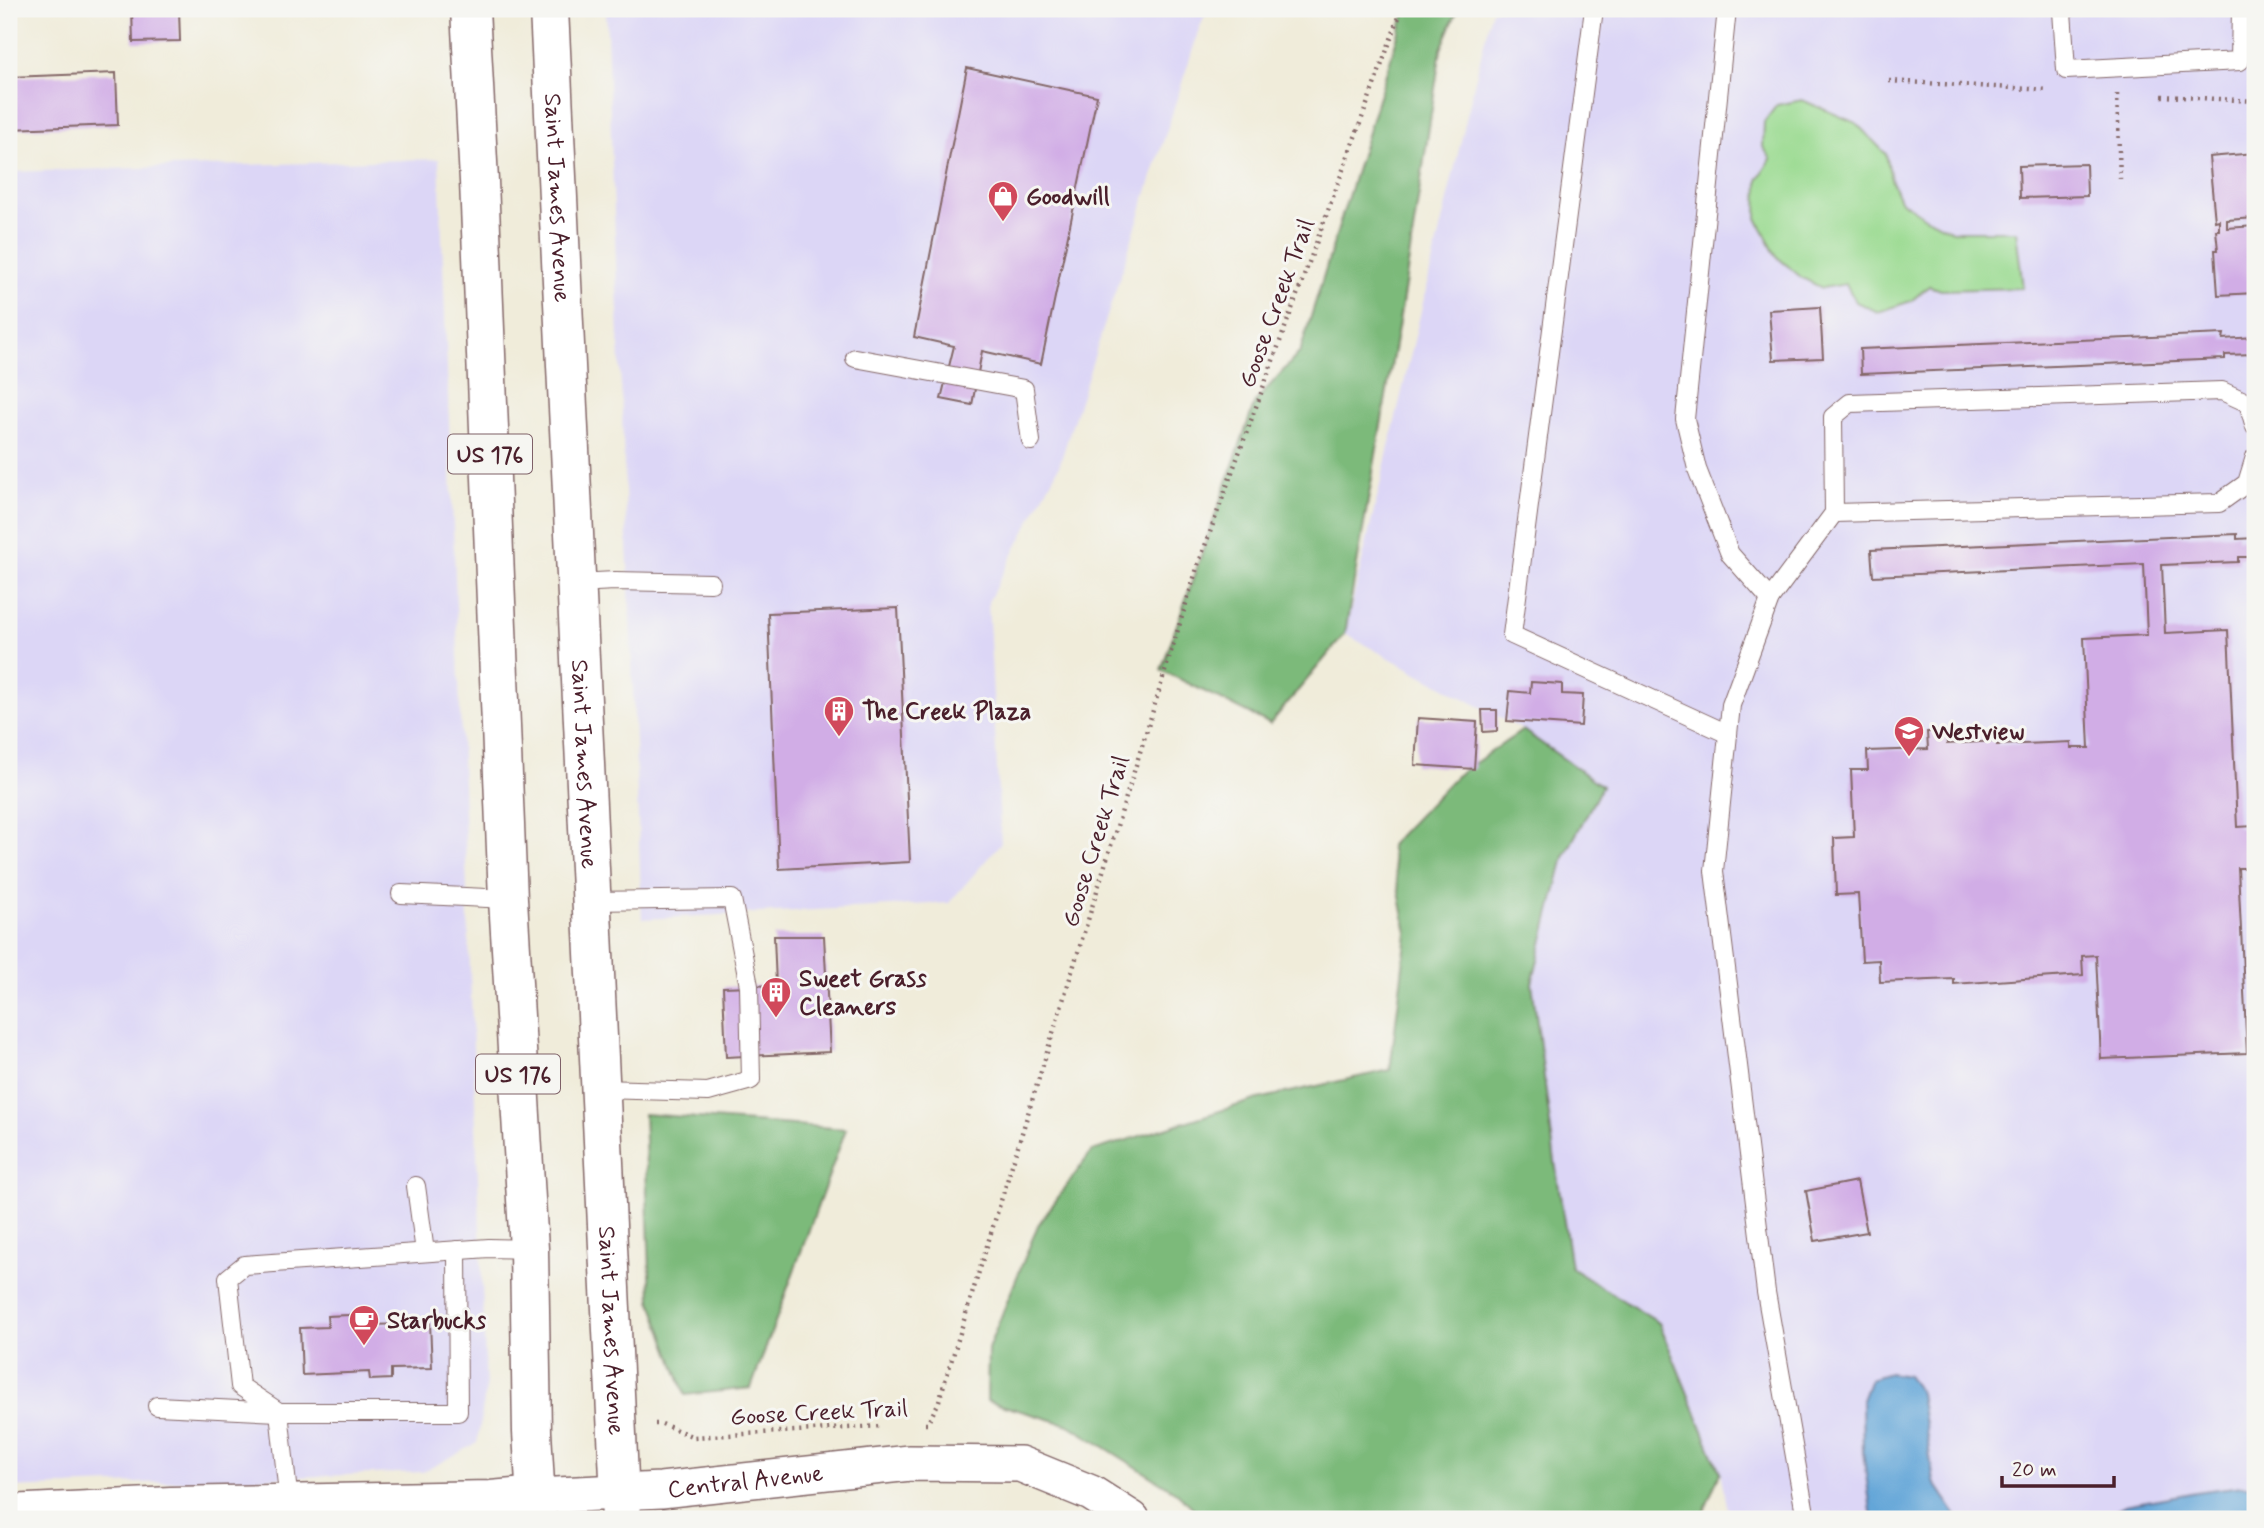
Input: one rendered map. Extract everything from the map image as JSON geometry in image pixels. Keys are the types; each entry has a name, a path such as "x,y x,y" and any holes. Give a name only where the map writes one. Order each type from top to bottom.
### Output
{"main road":[{"name":"US 176","path":"470,9 508,899 529,1249 532,1432 537,1508"},
{"name":"Saint James Avenue","path":"550,9 620,1506"},
{"name":"Central Avenue","path":"9,1514 171,1512 289,1503 491,1500 537,1508"}],"street":[{"name":"Central Avenue","path":"537,1508 620,1506 661,1490 910,1463 1020,1464 1091,1493 1132,1519"}],"lane":[{"path":"1594,9 1512,635 1728,734"},
{"path":"1727,9 1685,419 1697,469 1730,554 1770,599"},
{"path":"2067,9 2062,11 2066,70 2239,61 2241,9"},
{"path":"855,358 1024,389 1031,442"},
{"path":"1806,1519 1766,1293 1714,871 1731,705 1770,599 1834,513 1833,417 1850,403 2222,391 2248,403 2255,427"},
{"path":"1834,513 2219,503 2247,483 2255,457"},
{"path":"576,583 711,583"},
{"path":"401,894 508,899"},
{"path":"591,901 732,899 749,986 751,1080 708,1092 600,1089"},
{"path":"416,1186 425,1252"},
{"path":"279,1412 240,1386 228,1278 244,1265 489,1248 529,1249"},
{"path":"157,1406 279,1412 458,1412 457,1250"},
{"path":"279,1412 289,1503"}],"path":[{"name":"Goose Creek Trail","path":"914,1424 927,1424 938,1404 1198,565 1402,9"},
{"path":"2117,93 2120,179"},
{"name":"Goose Creek Trail","path":"650,1425 662,1424 694,1437 886,1426"}],"shaded area":[{"path":"606,9 1208,9 1059,466 988,602 1001,843 949,903 642,919"},
{"name":"Westview","path":"1492,9 2255,9 2255,1519 1730,1519 1720,1472 1660,1323 1571,1268 1532,983 1564,857 1601,786 1523,730 1345,634"},
{"path":"439,159 486,1388 477,1443 423,1472 9,1488 9,172"}],"green space":[{"path":"1406,9 1458,9 1441,49 1403,298 1345,634 1270,724 1161,670 1255,402 1300,352"},
{"path":"1802,100 1856,123 1886,154 1891,179 1900,200 1925,217 1952,231 2016,231 2023,288 1940,290 1929,286 1911,301 1878,312 1856,302 1846,284 1822,288 1802,278 1776,256 1757,218 1758,180 1771,159 1763,147 1764,122 1777,105"},
{"path":"1523,730 1602,786 1564,857 1532,983 1571,1268 1659,1323 1720,1472 1701,1519 1205,1519 1176,1492 1069,1425 987,1401 988,1349 1038,1225 1092,1151 1258,1099 1390,1070 1407,933 1390,845 1456,776"},
{"path":"644,1114 846,1129 751,1388 685,1395 651,1300"}],"water":[{"path":"1889,1373 1907,1376 1920,1393 1934,1482 1959,1519 1872,1519 1863,1452 1862,1400 1870,1379"},
{"path":"2255,1486 2255,1519 2099,1519 2125,1505"}],"building":[{"path":"132,9 179,9 180,41 133,42"},
{"path":"967,68 1097,96 1041,364 982,351 972,405 941,399 954,346 914,337"},
{"path":"116,73 118,125 9,129 9,77"},
{"path":"2255,153 2255,218 2227,220 2227,228 2255,226 2255,293 2218,295 2215,250 2218,250 2216,230 2219,230 2219,220 2215,221 2209,157"},
{"path":"2086,164 2087,196 2020,198 2019,166"},
{"path":"1820,307 1823,358 1773,360 1769,310"},
{"path":"2224,334 2223,339 2255,337 2255,354 2225,355 2225,359 1861,374 1860,349"},
{"path":"2237,534 2237,539 2255,538 2255,557 2238,557 2238,562 2162,565 2165,633 2228,630 2237,827 2255,826 2255,868 2238,868 2247,1053 2101,1059 2096,955 2082,956 2083,975 1954,984 1954,979 1880,982 1879,960 1862,961 1858,894 1836,895 1834,838 1854,837 1851,770 1868,770 1867,751 1928,749 1927,732 1946,731 1947,744 1997,741 1997,745 2071,742 2071,748 2089,748 2084,638 2147,635 2144,564 1873,576 1871,550"},
{"name":"The Creek Plaza","path":"898,608 910,862 779,869 768,613"},
{"path":"1531,682 1562,684 1562,694 1583,695 1581,726 1507,721 1510,691 1530,693"},
{"path":"1482,710 1497,710 1497,731 1483,732"},
{"path":"1418,718 1477,722 1474,769 1415,765"},
{"name":"Sweet Grass Cleaners","path":"774,936 824,936 830,1052 726,1057 723,987 776,985"},
{"path":"1857,1181 1867,1232 1815,1241 1806,1191"},
{"path":"372,1314 373,1325 430,1323 432,1368 391,1369 391,1379 370,1380 369,1372 302,1375 300,1328 328,1327 327,1316"}],"place":[{"name":"Goodwill","path":"1003,223"},
{"name":"The Creek Plaza","path":"839,738"},
{"name":"Westview","path":"1909,758"},
{"name":"Sweet Grass Cleaners","path":"776,1019"},
{"name":"Starbucks","path":"364,1347"}]}
